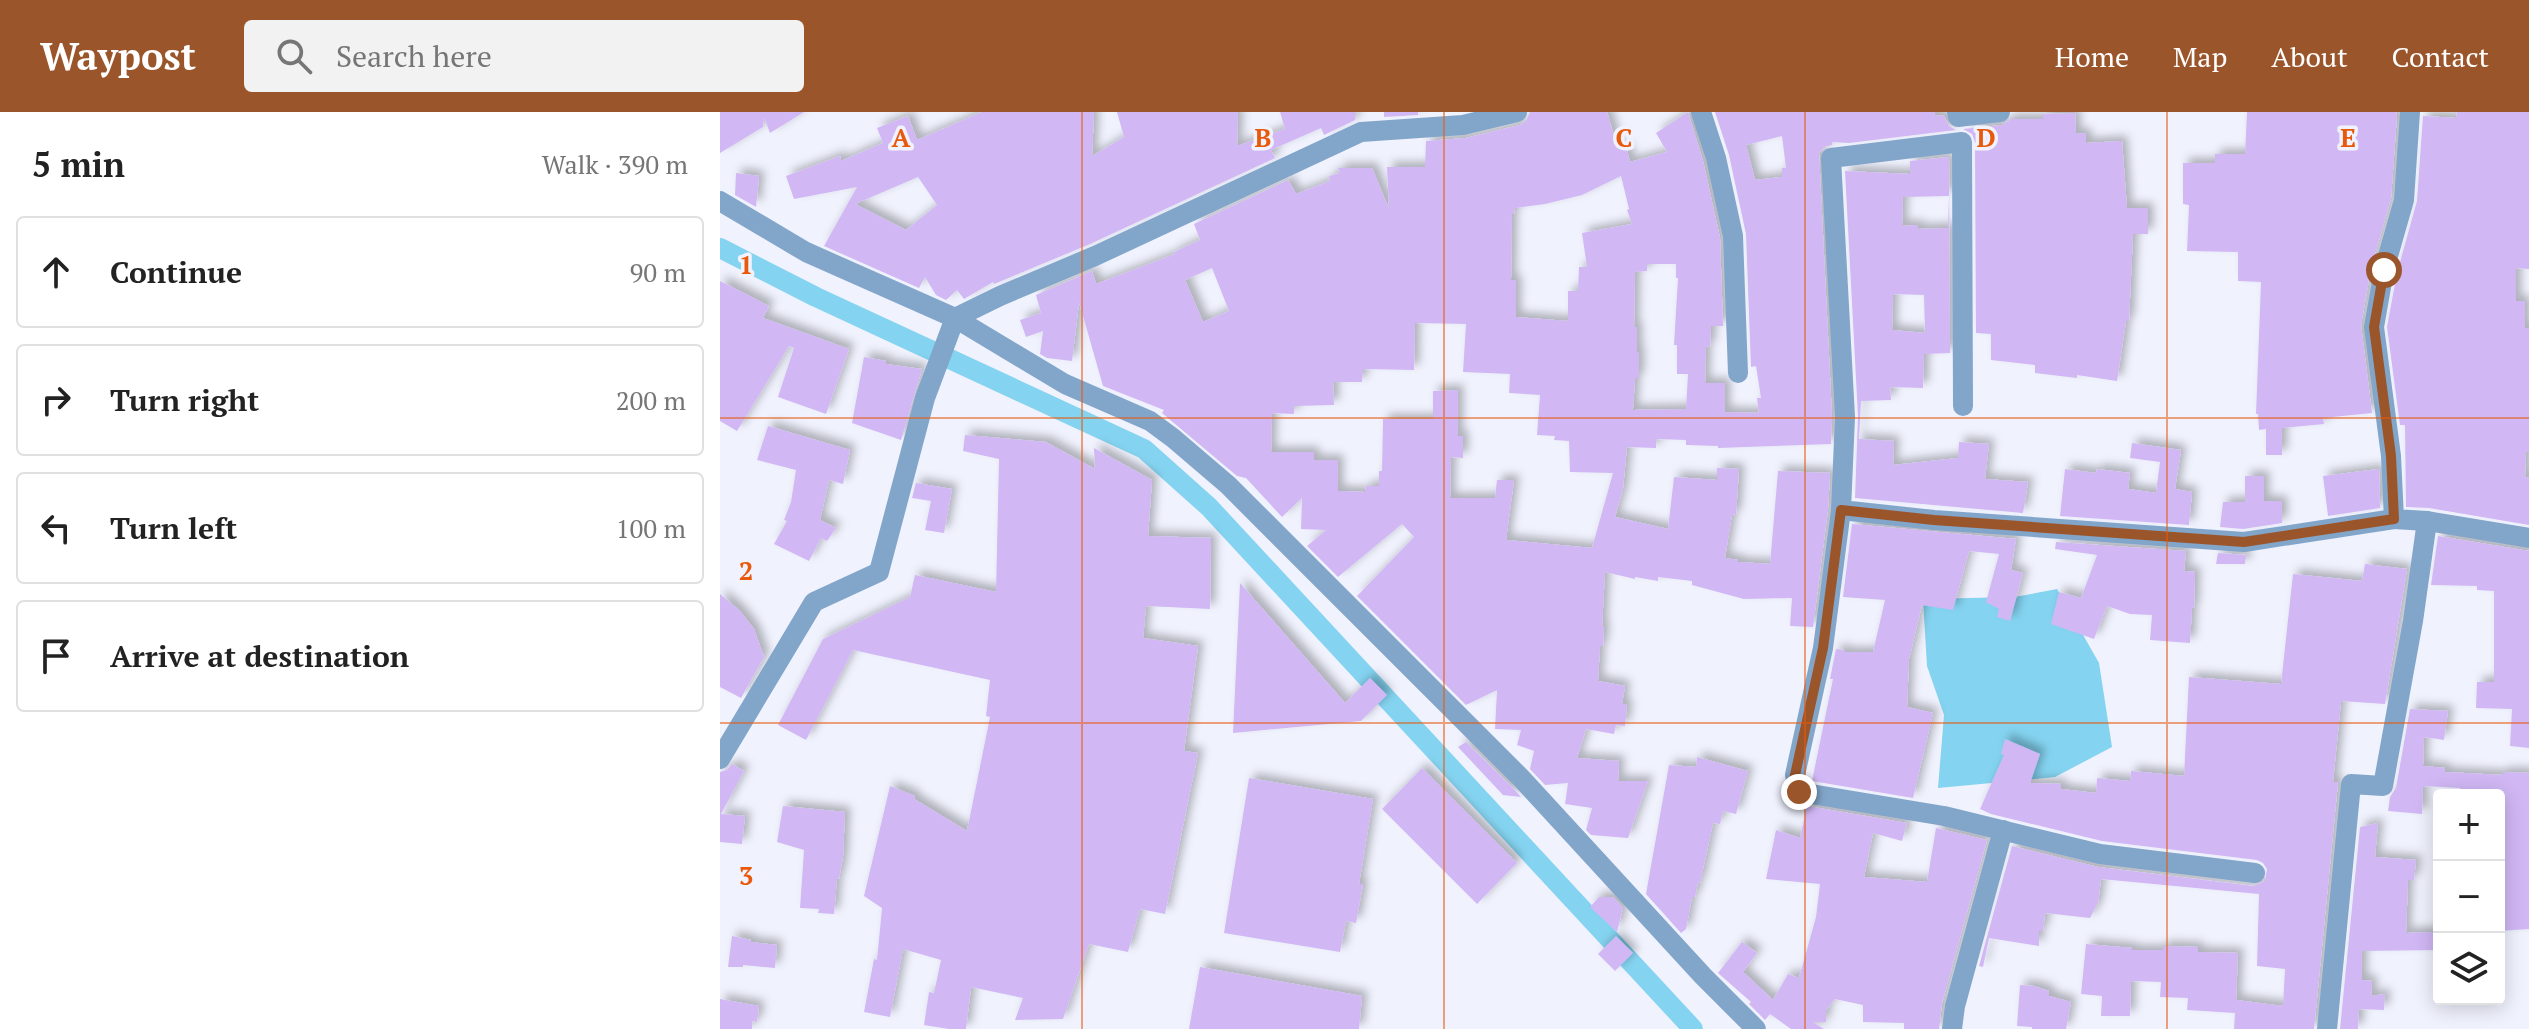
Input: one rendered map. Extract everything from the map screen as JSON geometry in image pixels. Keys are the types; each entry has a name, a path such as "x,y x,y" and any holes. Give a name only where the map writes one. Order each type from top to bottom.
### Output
{"street":[{"path":"720,759 814,602 879,572 925,398 955,318 1361,132 1463,125 1517,112"},
{"path":"1701,112 1716,158 1733,236 1738,373"},
{"path":"1957,112 1958,117 2000,112"},
{"path":"2394,519 2391,456 2374,327 2384,270 2404,200 2410,112"},
{"path":"1963,406 1962,142 1831,158 1845,417 1841,510 1823,648 1795,775 1799,792 1944,816 2100,854 2255,873"},
{"path":"720,201 806,252 955,318 1065,384 1150,421 1228,485 1522,779 1703,976 1756,1029"},
{"path":"1841,510 1934,520 2244,542 2394,519 2427,521 2529,538"},
{"path":"2327,1029 2351,784 2383,786 2413,621 2427,521"},
{"path":"1952,1029 1955,1006 2003,830"}],"water":[{"path":"2057,589 2099,663 2112,747 2055,777 1938,788 1944,715 1927,666 1923,599 2015,597"}],"building":[{"path":"720,112 804,112 770,133 764,117 763,127 720,153"},
{"path":"982,112 1094,112 1092,156 1124,137 1117,112 1238,112 1237,146 1285,129 1280,112 1358,112 1355,113 1355,120 1324,135 1321,128 1271,150 1275,158 1090,244 993,282 964,299 957,290 946,300 936,295 925,277 919,288 824,246 857,187 794,199 786,176 840,156 841,161 883,143 877,128 908,116 917,140","holes":["918,177 937,205 906,230 855,204"]},
{"path":"1384,112 1418,112 1418,115 1384,117"},
{"path":"1530,112 1607,112 1618,149 1626,147 1630,162 1667,152 1656,133 1688,112 1703,161 1720,238 1723,326 1711,326 1710,347 1706,346 1705,383 1725,383 1725,412 1759,413 1757,398 1761,398 1756,366 1751,367 1746,234 1729,155 1715,112 1935,112 1934,115 1944,116 1949,126 1956,130 1849,143 1832,142 1819,153 1831,444 1718,448 1686,445 1686,440 1656,439 1656,448 1627,447 1623,488 1615,517 1668,529 1674,477 1717,480 1717,468 1739,469 1736,515 1732,514 1725,558 1738,562 1770,564 1778,471 1830,473 1813,627 1790,626 1792,598 1744,599 1692,585 1692,581 1658,577 1658,581 1635,579 1605,572 1603,646 1600,646 1598,681 1625,686 1622,704 1627,704 1625,726 1616,725 1614,734 1586,729 1577,758 1619,761 1618,781 1648,781 1628,838 1591,835 1586,830 1592,808 1565,804 1568,783 1545,785 1530,769 1534,751 1517,745 1521,730 1495,729 1497,690 1466,705 1357,596 1414,537 1402,524 1338,577 1307,546 1326,530 1301,529 1302,498 1282,517 1246,478 1237,476 1162,413 1164,410 1103,386 1079,302 1072,361 1047,358 1040,354 1043,331 1026,337 1020,320 1041,313 1036,295 1092,271 1096,284 1175,254 1200,240 1194,224 1288,180 1296,194 1330,181 1329,176 1340,173 1338,168 1372,168 1389,209 1387,167 1425,167 1426,141 1466,138 1526,121","holes":["1782,136 1786,168 1782,168 1782,177 1755,180 1746,145","1621,176 1632,224 1582,233 1587,267 1579,267 1578,291 1568,291 1568,321 1516,317 1516,280 1511,280 1512,214 1515,208 1582,195","1647,264 1676,264 1674,345 1677,345 1677,374 1688,374 1686,409 1633,410 1635,378 1639,378 1637,327 1634,327 1635,272 1647,271","1212,268 1229,311 1203,322 1185,280","1415,323 1466,324 1463,372 1510,374 1509,393 1540,395 1537,435 1569,441 1570,472 1613,473 1592,548 1506,540 1514,480 1497,480 1495,498 1450,498 1451,457 1463,458 1463,436 1458,436 1458,390 1433,391 1433,419 1383,419 1379,486 1366,486 1365,492 1338,491 1338,460 1314,460 1314,452 1271,452 1272,413 1294,414 1294,406 1334,405 1333,382 1362,382 1363,369 1414,370"]},
{"path":"2247,112 2396,112 2397,115 2391,198 2371,268 2361,325 2372,413 2323,418 2324,424 2282,428 2282,455 2266,455 2266,429 2259,430 2256,414 2261,282 2238,281 2238,252 2187,251 2189,205 2183,204 2183,163 2215,163 2215,154 2245,154"},
{"path":"2457,112 2529,112 2529,269 2516,268 2516,301 2525,301 2525,328 2529,328 2529,452 2526,452 2525,477 2529,478 2529,525 2406,507 2405,425 2400,425 2387,327 2397,273 2417,201 2423,116 2456,118"},
{"path":"2075,113 2076,134 2086,133 2086,143 2122,141 2127,208 2148,208 2148,234 2133,234 2129,321 2126,321 2117,381 2035,373 2035,365 1991,360 1991,334 1976,333 1975,142 1972,134 1963,129 2002,125 2011,119 2043,119 2043,114"},
{"path":"1949,157 1950,353 1924,354 1923,388 1890,387 1891,400 1861,401 1859,439 1894,441 1893,465 1958,458 1959,442 1989,444 1985,479 2028,482 2023,513 1855,498 1858,416 1845,171 1910,174 1910,161","holes":["1949,196 1948,228 1902,226 1903,197","1893,294 1924,295 1925,333 1892,330"]},
{"path":"736,173 759,176 756,207 735,195"},
{"path":"720,281 769,306 763,318 849,349 826,414 778,397 794,348 789,346 737,431 720,421"},
{"path":"864,357 922,369 901,440 852,423"},
{"path":"768,426 850,450 843,484 829,480 820,520 836,528 827,541 821,538 809,561 774,544 787,521 784,520 791,502 796,470 757,460"},
{"path":"965,435 1046,442 1095,469 1094,448 1152,480 1148,536 1211,538 1210,609 1146,606 1143,638 1198,646 1184,751 1198,753 1165,914 1140,909 1128,952 1089,944 1063,1019 1015,1020 1023,998 971,987 966,1029 949,1029 924,1025 929,992 934,993 941,960 903,949 890,1017 864,1012 874,959 877,960 882,908 864,896 890,786 915,796 914,799 967,831 990,717 986,716 990,680 853,650 806,740 778,725 823,639 910,597 915,575 996,592 999,459 963,451"},
{"path":"2132,443 2181,450 2175,489 2192,492 2189,525 2060,516 2065,469 2130,473 2128,489 2156,493 2160,462 2130,458"},
{"path":"2379,469 2380,508 2328,516 2323,476"},
{"path":"2245,476 2264,476 2264,501 2282,501 2282,523 2243,529 2220,527 2223,502 2245,502"},
{"path":"916,483 952,489 944,533 925,530 931,501 912,498"},
{"path":"1852,524 2016,539 2011,570 2023,573 2010,621 1997,617 1999,609 1986,602 1999,554 1969,551 1953,610 1922,605 1909,659 1907,707 1933,713 1913,798 1812,781 1833,679 1830,679 1836,649 1873,652 1885,600 1843,597"},
{"path":"2438,536 2529,551 2529,748 2510,746 2512,709 2476,708 2477,682 2494,682 2494,591 2477,590 2477,586 2431,585"},
{"path":"2056,542 2186,551 2184,571 2195,572 2190,643 2150,640 2152,615 2130,614 2107,606 2094,639 2051,624 2059,592 2081,598 2097,555 2055,549"},
{"path":"2218,553 2246,555 2245,564 2216,564"},
{"path":"2365,564 2407,569 2385,704 2341,701 2333,782 2338,782 2314,1029 2234,1029 2235,1013 2187,1010 2188,998 2160,997 2161,982 2131,981 2130,1016 2101,1016 2102,996 2081,994 2086,944 2132,950 2163,950 2163,946 2198,947 2198,952 2238,953 2236,1000 2283,1006 2285,969 2257,966 2259,894 2101,879 2098,903 2090,918 2045,913 2043,931 2039,931 2039,946 1989,938 1983,967 1979,966 2012,846 2098,867 2253,886 2265,881 2267,869 2257,860 2102,841 1980,809 2004,755 2001,754 2005,739 2040,754 2030,783 2061,784 2061,789 2096,793 2097,778 2130,781 2131,771 2184,776 2189,677 2281,684 2293,574 2362,581"},
{"path":"1240,583 1345,703 1370,678 1387,695 1361,721 1233,733"},
{"path":"720,594 739,610 754,629 764,657 741,698 720,687"},
{"path":"2410,709 2448,711 2444,740 2424,737 2423,766 2445,768 2445,772 2529,773 2529,929 2505,931 2505,789 2423,786 2422,814 2388,811 2390,797 2396,788"},
{"path":"1466,742 1521,797 1503,795 1458,747"},
{"path":"1697,757 1748,771 1736,814 1723,811 1720,824 1713,823 1700,883 1695,897 1692,897 1686,929 1681,933 1646,894 1669,765 1696,767"},
{"path":"732,764 744,771 721,814 745,816 742,844 720,842 720,772"},
{"path":"1422,768 1517,863 1477,904 1382,809"},
{"path":"1249,778 1373,799 1356,923 1346,921 1340,952 1224,933"},
{"path":"783,806 845,812 843,856 837,878 834,914 800,908 804,850 777,842"},
{"path":"1807,806 1907,823 1902,841 1873,833 1864,877 1927,882 1936,828 1987,840 1942,1003 1939,1029 1904,1029 1904,1023 1863,1022 1863,1005 1835,999 1826,1010 1826,1022 1813,1022 1824,1029 1791,1029 1770,1014 1765,1020 1749,1004 1751,1002 1718,973 1742,942 1757,953 1743,972 1773,1000 1788,974 1799,978 1816,917 1820,884 1766,879 1776,830 1800,838"},
{"path":"2378,823 2375,857 2416,860 2414,880 2408,880 2406,933 2433,932 2433,950 2362,951 2362,980 2372,981 2371,996 2385,994 2384,1010 2359,1009 2358,1029 2340,1029 2360,827"},
{"path":"1599,897 1613,897 1623,908 1617,932 1590,907"},
{"path":"732,936 777,945 775,968 728,967"},
{"path":"1616,936 1633,953 1615,971 1598,954"},
{"path":"1200,967 1362,996 1359,1029 1189,1029"},
{"path":"2020,985 2049,991 2049,996 2071,1002 2066,1029 2017,1026"},
{"path":"720,999 759,1006 757,1022 752,1021 752,1029 720,1029"}],"waterway":[{"path":"720,248 816,297 1144,449 1209,507 1693,1029"}],"route":[{"path":"1799,792 1795,775 1823,648 1841,510 1934,520 2244,542 2394,519 2391,456 2374,327 2384,270"}]}
